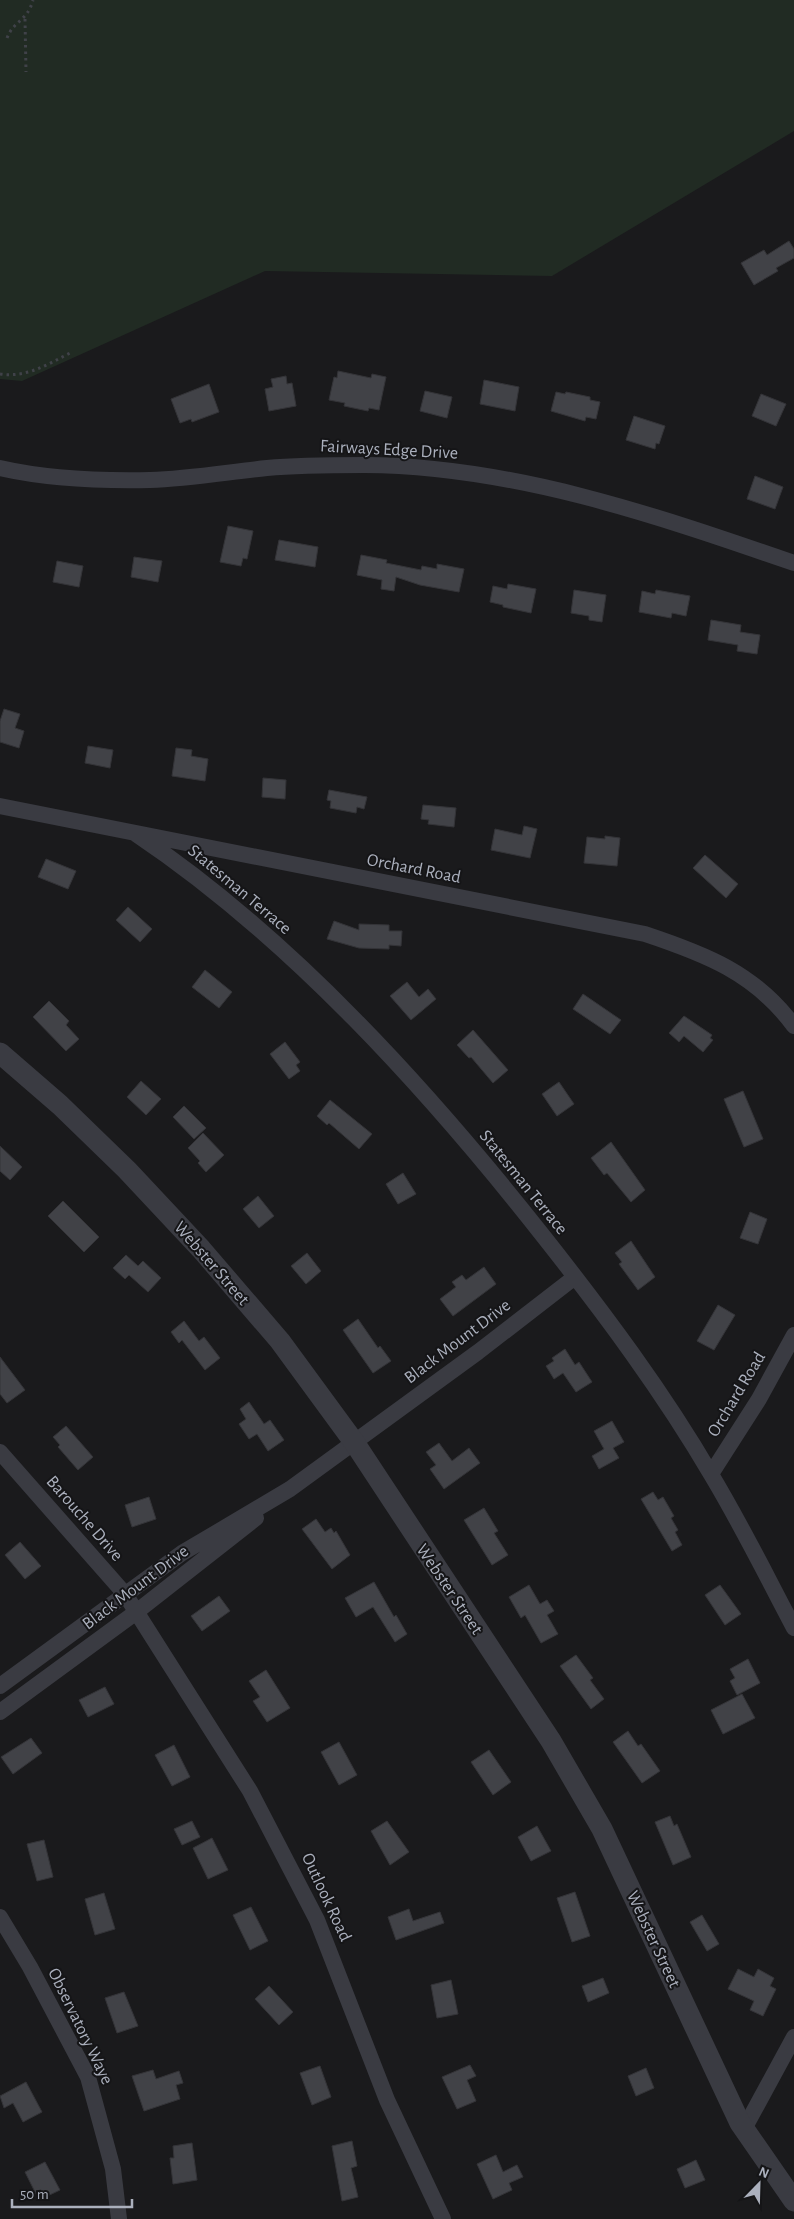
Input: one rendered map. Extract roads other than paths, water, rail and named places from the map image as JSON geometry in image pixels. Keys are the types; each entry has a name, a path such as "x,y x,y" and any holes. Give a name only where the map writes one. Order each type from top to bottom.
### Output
{"street":[{"name":"Fairways Edge Drive","path":"0,468 51,477 150,480 314,466 403,466 451,470 541,486 601,501 794,564"},
{"name":"Orchard Road","path":"0,806 645,934 686,948 743,976 759,987 782,1009 794,1026"},
{"name":"Statesman Terrace","path":"136,834 175,860 287,953 430,1101 468,1144 575,1277 624,1342 711,1474 794,1628"},
{"name":"Webster Street","path":"0,1053 60,1105 120,1163 201,1249 280,1341 354,1442 551,1741 602,1829 666,1962 720,2085 744,2129 794,2201"},
{"name":"Black Mount Drive","path":"0,1712 136,1613 238,1533 290,1489 478,1352 575,1277"},
{"name":"Orchard Road","path":"711,1474 759,1399 794,1335"},
{"name":"Barouche Drive","path":"0,1452 125,1594 136,1613"},
{"name":"Black Mount Drive","path":"0,1686 182,1553 290,1489"},
{"name":"Outlook Road","path":"136,1613 250,1791 318,1920 386,2100 442,2219"},
{"name":"Observatory Waye","path":"0,1917 30,1967 88,2077 113,2169 119,2219"},
{"path":"744,2129 794,2037"}]}
